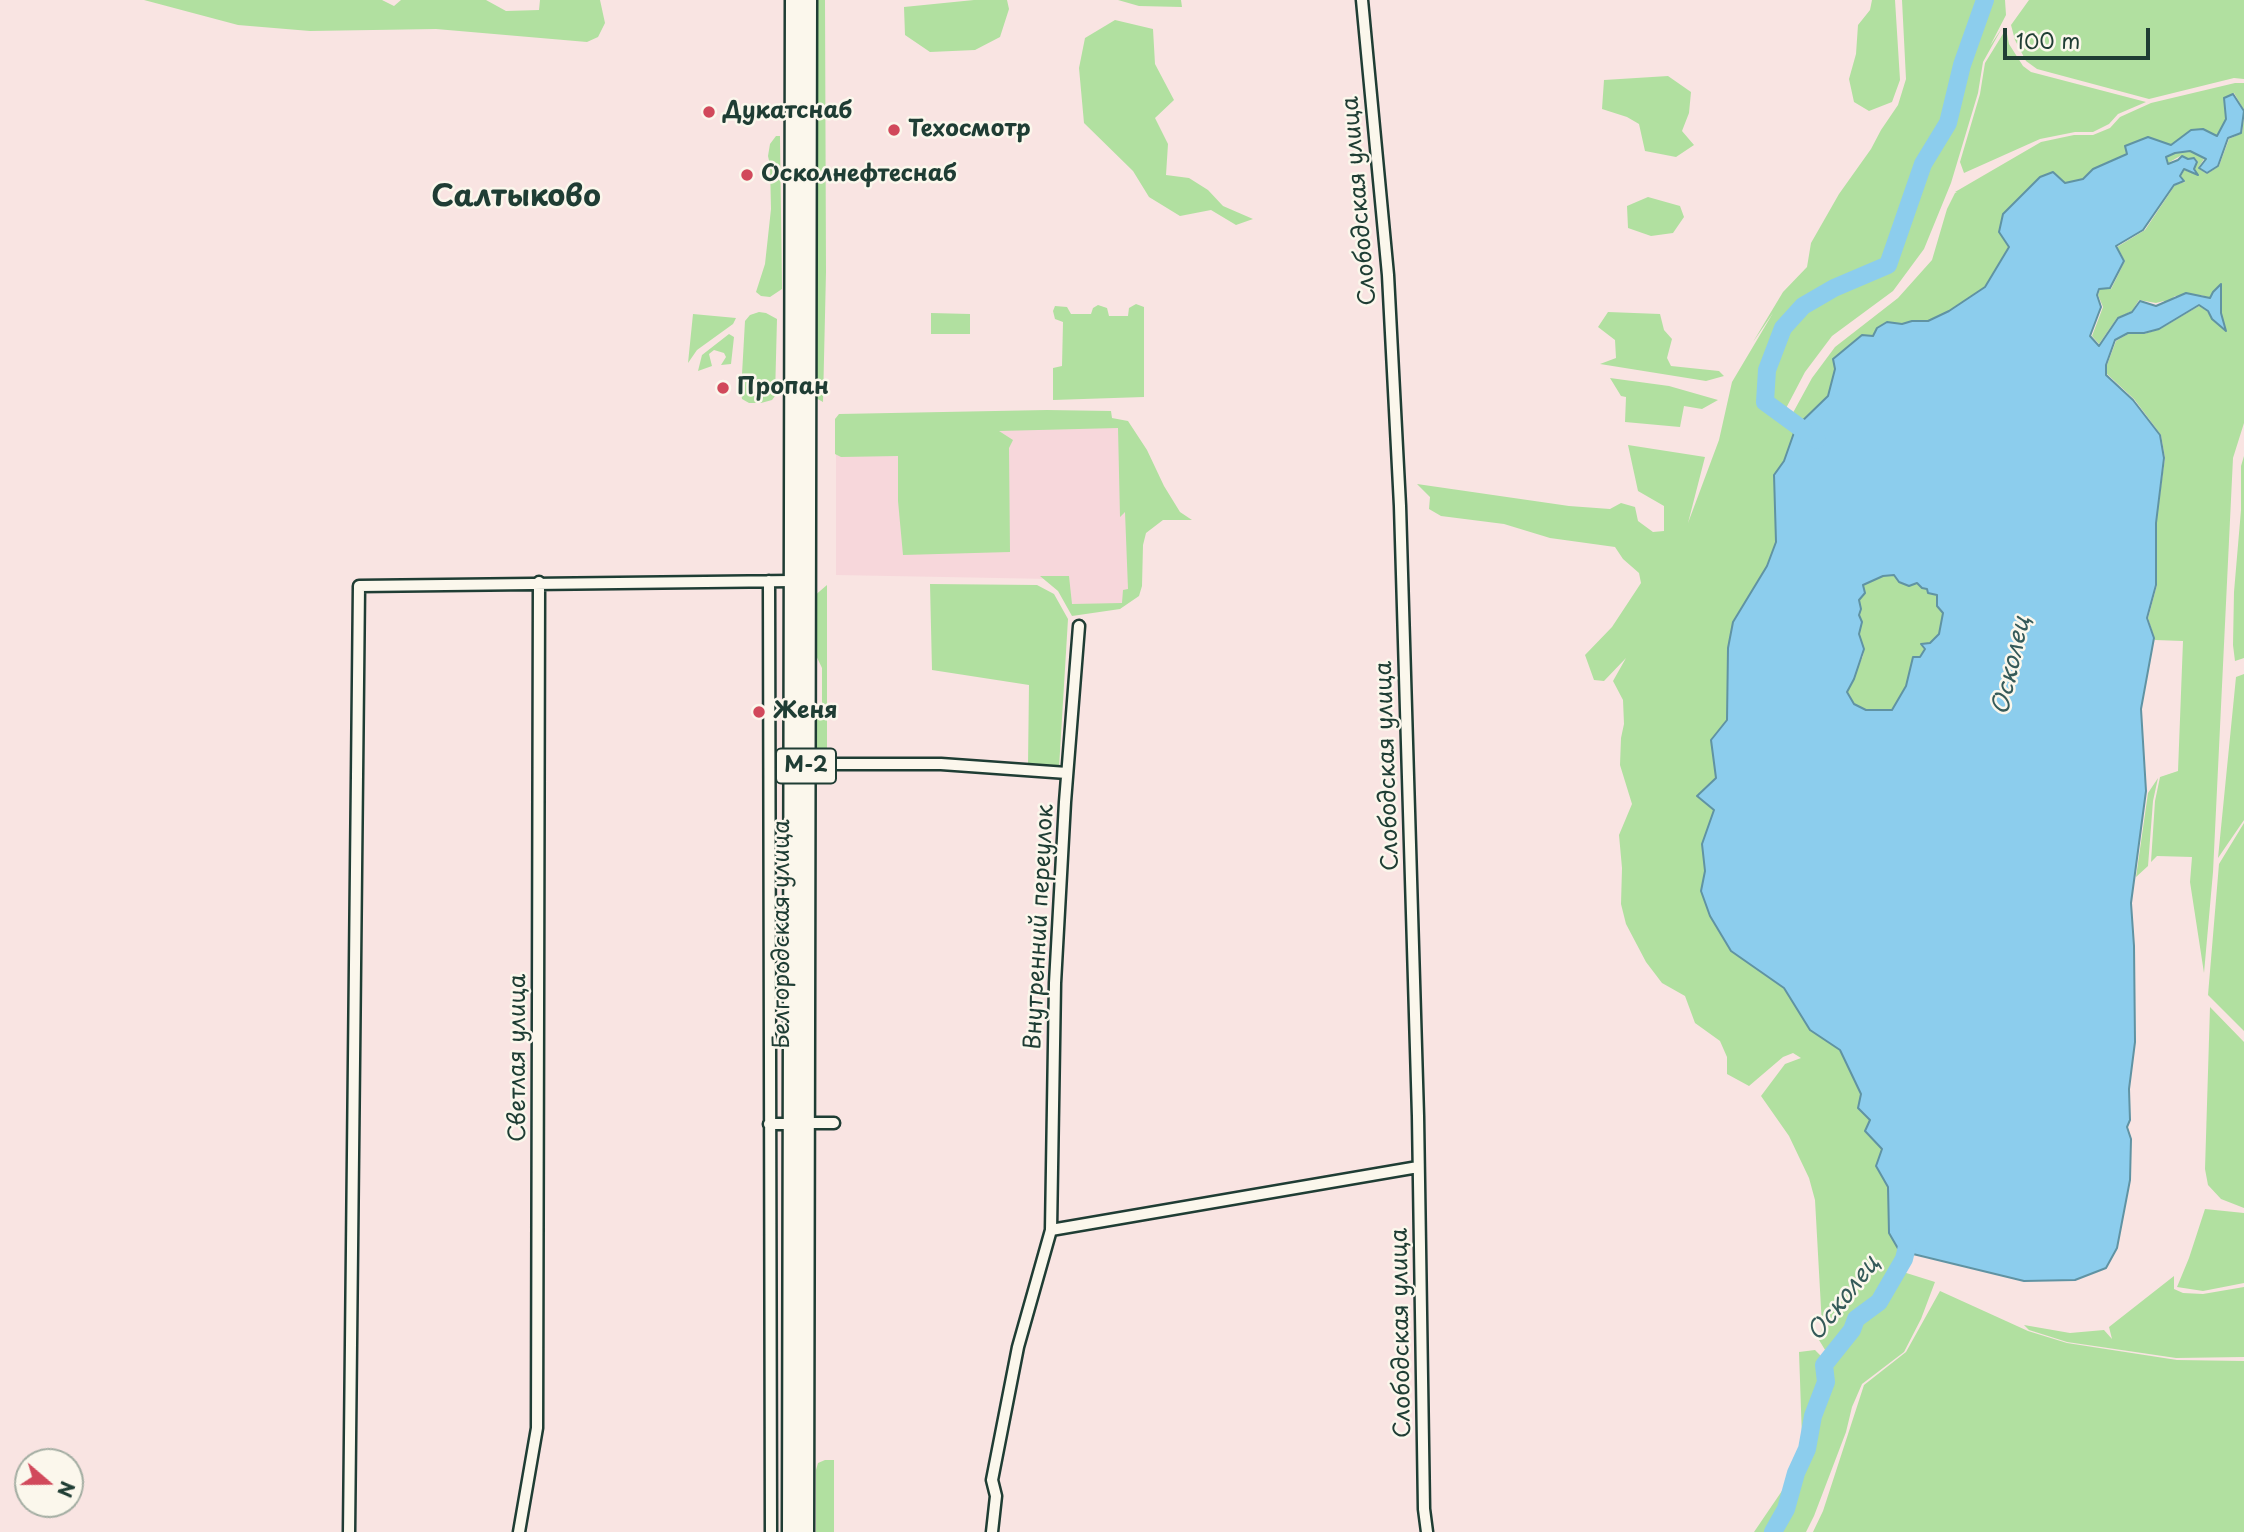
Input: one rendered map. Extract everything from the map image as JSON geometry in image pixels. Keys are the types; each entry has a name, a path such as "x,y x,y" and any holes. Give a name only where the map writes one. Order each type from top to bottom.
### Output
{"main road":[{"name":"Белгородская улица","path":"794,0 792,581 805,1532"},
{"name":"Белгородская улица","path":"791,1532 806,774 808,0"}],"street":[{"name":"Слободская улица","path":"1362,0 1388,275 1400,506 1418,1088 1424,1509 1427,1532"},
{"path":"769,581 771,1532"},
{"path":"349,1532 359,586 792,581"},
{"name":"Светлая улица","path":"519,1532 537,1428 539,582"},
{"name":"Внутренний переулок","path":"992,1532 996,1496 992,1480 1018,1347 1051,1230 1055,983 1079,626"},
{"path":"806,774 834,764 941,764 1068,773"},
{"path":"769,1124 834,1123"},
{"path":"1051,1230 1418,1167"}],"shaded area":[{"path":"1126,421 1131,597 1120,607 1070,608 1051,579 836,575 836,428"}],"green space":[{"path":"144,0 382,0 394,6 401,0 486,0 506,11 539,10 540,0 600,0 605,23 598,37 587,42 436,29 310,31 238,25"},
{"path":"814,0 825,0 826,272 823,402 814,397"},
{"path":"974,0 1007,0 1009,9 1000,37 975,50 930,52 905,35 904,7"},
{"path":"1118,0 1181,0 1182,7 1139,6"},
{"path":"1872,0 1895,0 1900,80 1892,102 1869,111 1854,102 1849,79 1856,54 1858,25 1870,10"},
{"path":"1902,0 1981,0 1973,31 1958,64 1946,121 1920,163 1887,265 1835,286 1803,305 1782,327 1765,370 1764,403 1775,415 1776,413 1797,428 1784,461 1774,475 1776,542 1767,566 1733,622 1727,720 1711,740 1716,778 1714,810 1702,844 1705,871 1701,891 1731,951 1784,988 1810,1030 1840,1050 1870,1120 1865,1132 1882,1149 1876,1166 1888,1186 1889,1233 1903,1257 1877,1300 1854,1316 1850,1329 1830,1358 1819,1340 1822,1326 1815,1200 1809,1178 1789,1136 1761,1096 1785,1064 1801,1058 1793,1053 1783,1057 1749,1086 1727,1074 1727,1057 1720,1041 1695,1023 1685,996 1662,983 1646,962 1626,924 1621,904 1619,835 1632,804 1620,765 1624,724 1623,700 1613,681 1626,658 1604,681 1594,680 1585,655 1612,627 1641,583 1639,573 1623,559 1615,547 1550,538 1504,524 1441,516 1429,509 1430,497 1417,484 1569,506 1610,509 1621,503 1635,507 1638,521 1653,532 1664,531 1664,506 1638,491 1628,445 1705,457 1688,523 1719,440 1732,382 1783,292 1807,267 1811,243 1839,194 1898,105 1906,79"},
{"path":"1988,0 2005,0 2006,15 1990,46 2002,28 1983,62 1978,93 1951,183 1924,249 1893,291 1832,336 1805,372 1783,414 1767,402 1769,370 1786,329 1806,309 1838,289 1891,268 1926,166 1952,123 1966,65"},
{"path":"2029,0 2244,0 2244,79 2234,78 2149,99 2037,69 2026,61 2011,25"},
{"path":"1115,20 1153,29 1155,64 1174,100 1155,118 1168,144 1166,175 1189,178 1208,190 1223,206 1253,219 1236,225 1211,210 1180,216 1149,197 1133,171 1084,123 1079,68 1085,38"},
{"path":"2006,29 2009,44 2023,66 2031,72 2146,102 2118,114 2109,124 2093,132 2075,132 2040,139 1964,173 1960,162 1980,94 1985,63"},
{"path":"1668,76 1691,92 1689,113 1682,131 1694,145 1676,157 1645,151 1639,124 1602,109 1604,80"},
{"path":"2244,83 2244,110 2234,93 2224,98 2226,119 2217,136 2191,130 2171,145 2127,154 2093,169 2083,179 2065,183 2009,246 1985,287 1949,311 1928,321 1902,324 1887,322 1835,369 1828,396 1797,426 1789,420 1812,378 1835,347 1898,298 1932,260 1947,209 1957,193 1955,192 2041,142 2074,135 2093,135 2110,128 2120,117 2151,103"},
{"path":"2244,117 2244,423 2233,458 2213,872 2204,973 2190,882 2192,857 2157,856 2151,862 2155,801 2160,777 2178,771 2183,641 2155,640 2148,618 2157,585 2156,523 2165,458 2161,435 2134,399 2107,374 2107,365 2116,341 2128,334 2144,334 2160,329 2199,306 2225,330 2221,313 2222,291 2210,298 2201,295 2175,296 2165,304 2164,301 2156,303 2139,300 2132,311 2117,318 2099,344 2092,336 2103,307 2098,295 2100,289 2111,289 2125,261 2117,247 2145,230 2175,185 2185,182 2181,176 2184,170 2198,175 2194,169 2198,162 2195,158 2188,159 2182,155 2168,163 2166,158 2175,153 2190,151 2204,159 2198,168 2207,174 2219,166 2229,139 2242,133"},
{"path":"776,136 780,136 782,289 770,297 756,292 765,264 771,209 768,156 770,144"},
{"path":"1648,197 1680,206 1684,217 1673,233 1651,236 1628,228 1627,206"},
{"path":"1136,304 1144,307 1144,397 1053,400 1053,368 1062,366 1063,322 1055,319 1055,306 1067,307 1071,314 1091,314 1093,308 1098,305 1107,308 1109,316 1128,316 1129,308"},
{"path":"759,312 777,319 775,396 772,400 761,403 749,403 742,399 741,392 745,321 750,315"},
{"path":"1608,312 1660,314 1664,330 1672,339 1667,358 1671,366 1719,371 1724,376 1706,381 1600,364 1616,358 1615,340 1598,327"},
{"path":"931,313 970,314 970,334 931,334"},
{"path":"693,314 736,318 733,324 697,350 688,363"},
{"path":"729,334 734,337 731,364 721,365 726,357 724,353 714,350 709,354 712,366 698,371 702,355"},
{"path":"1610,378 1669,386 1718,400 1702,409 1684,406 1680,427 1625,422 1626,397 1621,396"},
{"path":"1111,411 1112,418 1128,421 1147,450 1180,512 1192,520 1163,520 1146,533 1139,596 1120,609 1072,616 1058,591 1040,576 1069,576 1072,604 1122,603 1123,590 1128,589 1125,512 1120,517 1118,428 999,431 1013,440 1009,448 1010,552 903,555 898,501 898,456 841,457 835,454 835,419 839,414"},
{"path":"2244,456 2244,658 2235,661 2234,592 2241,510 2241,466"},
{"path":"1894,575 1917,583 1937,595 1943,613 1939,634 1920,657 1913,657 1906,686 1892,710 1866,710 1854,704 1847,692 1864,649 1859,634 1862,622 1859,600 1863,585 1883,576"},
{"path":"930,584 1037,585 1054,594 1068,619 1059,768 1028,764 1029,685 932,670"},
{"path":"827,585 827,760 820,762 811,756 813,731 822,704 822,668 811,645 813,597"},
{"path":"2244,674 2244,820 2218,858 2236,677"},
{"path":"2158,778 2153,801 2148,866 2136,877 2148,793"},
{"path":"2244,823 2244,1031 2208,995 2219,864"},
{"path":"2210,1007 2244,1042 2244,1208 2221,1199 2208,1185 2205,1169"},
{"path":"2205,1209 2244,1213 2244,1283 2203,1291 2177,1287"},
{"path":"1900,1271 1935,1282 1921,1319 1904,1352 1862,1384 1806,1532 1778,1532 1786,1518 1810,1451 1816,1417 1830,1382 1828,1363 1853,1335 1861,1318 1881,1304"},
{"path":"2174,1276 2174,1289 2183,1293 2203,1294 2244,1287 2244,1357 2176,1358 2067,1342 2029,1330 2024,1325 2070,1333 2104,1330 2112,1339 2109,1327"},
{"path":"1940,1291 2028,1331 2067,1343 2177,1360 2244,1361 2244,1532 1813,1532 1823,1511 1864,1385 1906,1352"},
{"path":"1815,1350 1827,1362 1817,1401 1811,1412 1804,1449 1783,1508 1770,1532 1754,1532 1788,1482 1802,1438 1799,1352"},
{"path":"834,1460 834,1532 816,1532 816,1470 818,1463"}],"water":[{"path":"2233,94 2244,111 2241,133 2228,138 2218,166 2207,173 2199,168 2206,159 2190,151 2166,157 2168,164 2182,156 2194,158 2197,162 2194,169 2198,175 2184,169 2180,176 2184,181 2174,185 2143,230 2116,246 2124,261 2110,288 2099,289 2097,295 2101,307 2090,336 2099,346 2118,318 2132,312 2140,301 2156,306 2186,293 2210,298 2221,284 2221,313 2226,331 2199,305 2159,329 2128,333 2115,340 2106,365 2106,375 2133,400 2160,435 2164,458 2156,523 2156,585 2147,618 2154,638 2141,709 2146,791 2131,903 2135,1042 2129,1089 2130,1120 2127,1127 2131,1139 2130,1180 2117,1248 2106,1268 2075,1280 2024,1281 1913,1254 1904,1259 1889,1233 1888,1187 1876,1166 1882,1149 1865,1131 1870,1120 1858,1108 1861,1094 1840,1050 1810,1030 1784,988 1731,951 1710,916 1701,891 1705,871 1702,844 1714,810 1697,796 1716,778 1711,740 1727,720 1728,648 1733,622 1767,566 1776,542 1774,475 1784,461 1796,427 1828,396 1835,369 1833,359 1862,335 1873,336 1877,328 1887,322 1902,324 1928,321 1949,311 1985,287 2009,247 1999,232 2003,214 2040,177 2053,172 2065,183 2083,179 2093,169 2127,154 2125,146 2148,137 2171,145 2191,130 2203,129 2217,136 2226,119 2224,98","holes":["1894,575 1899,582 1909,586 1917,583 1927,589 1928,593 1937,595 1937,606 1943,613 1939,634 1930,643 1921,644 1925,649 1920,657 1913,657 1906,686 1892,710 1866,710 1854,704 1847,692 1864,649 1859,634 1862,622 1859,600 1865,593 1863,585 1883,576"]}],"waterway":[{"name":"Осколец","path":"1817,440 1765,402 1767,370 1783,328 1803,306 1834,288 1888,265 1923,164 1948,123 1962,65 1985,0"},
{"name":"Осколец","path":"1773,1532 1786,1509 1796,1473 1807,1449 1813,1416 1826,1382 1824,1365 1852,1330 1856,1319 1879,1302 1904,1259 1909,1238"}],"place":[{"name":"Дукатснаб","path":"709,112"},
{"name":"Техосмотр","path":"894,130"},
{"name":"Осколнефтеснаб","path":"747,175"},
{"name":"Пропан","path":"723,388"},
{"name":"Женя","path":"759,712"}],"district":[{"name":"Салтыково","path":"516,198"}]}
